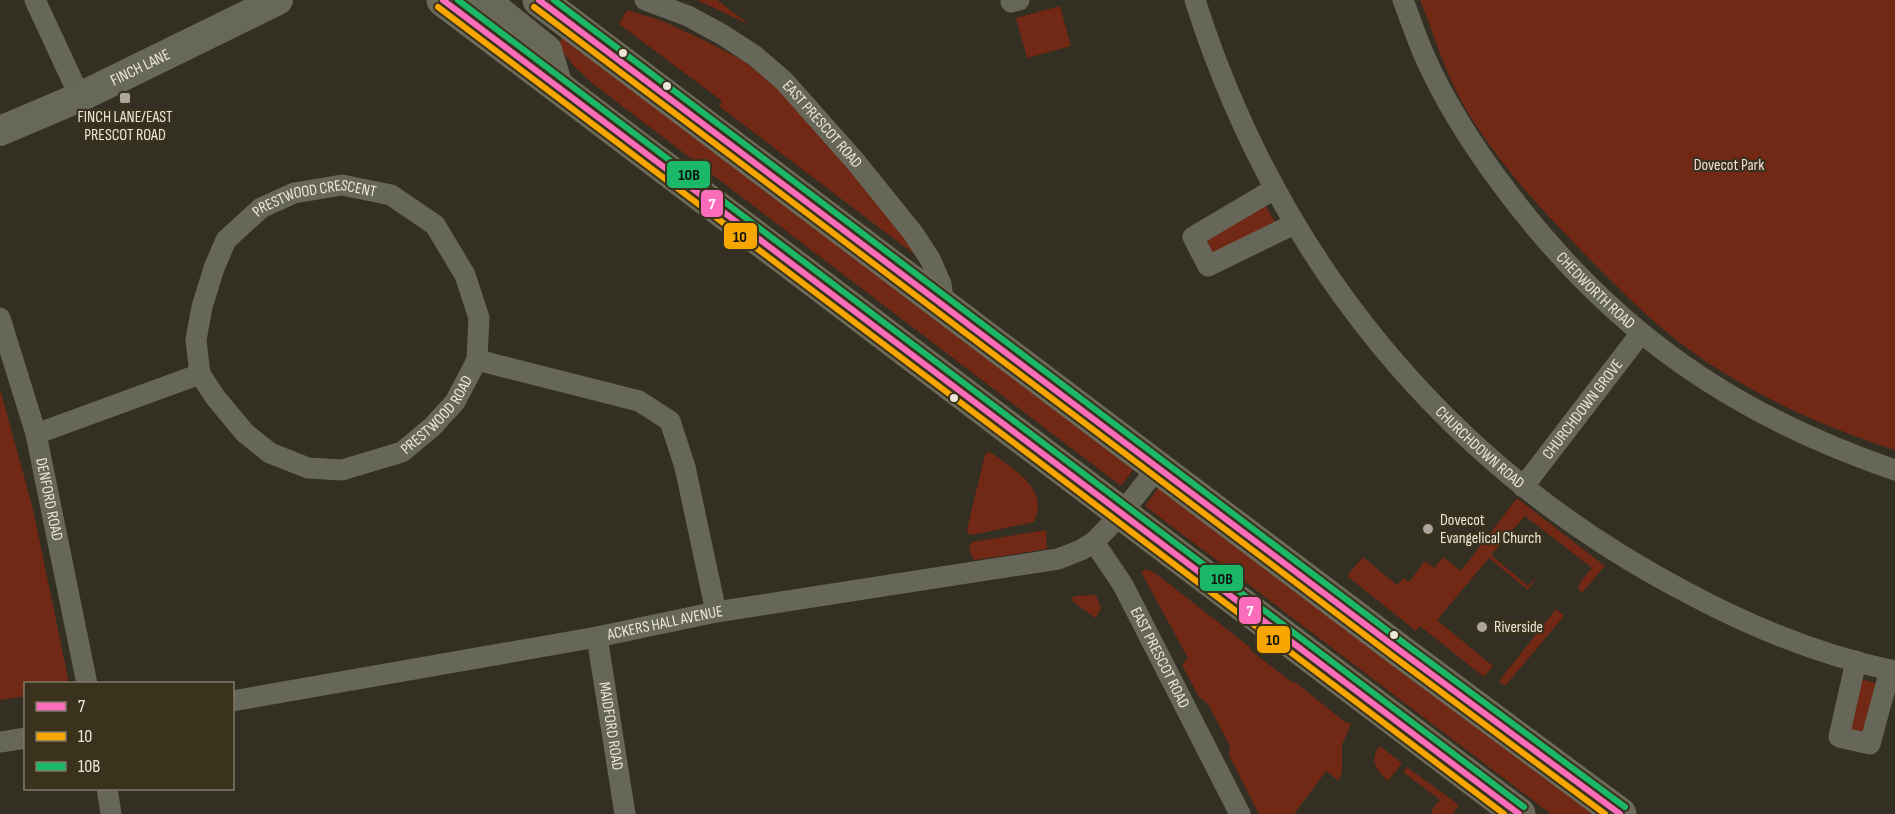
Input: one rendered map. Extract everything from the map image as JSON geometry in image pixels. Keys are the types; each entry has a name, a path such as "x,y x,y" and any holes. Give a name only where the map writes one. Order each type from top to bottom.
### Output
{"highway":[{"path":"443,0 1519,814"},
{"path":"539,0 1620,814"}],"street":[{"path":"35,0 80,97"},
{"name":"FINCH LANE","path":"0,131 80,97 278,0"},
{"path":"485,0 547,50 559,89"},
{"name":"EAST PRESCOT ROAD","path":"645,0 688,16 723,35 755,56 783,81 855,161 913,233 930,259 941,284 944,306"},
{"name":"CHURCHDOWN ROAD","path":"1195,0 1220,74 1251,145 1274,189 1294,224 1347,304 1403,373 1489,458 1523,487 1594,540 1688,594 1780,635 1856,661 1892,670 1870,744 1839,737 1856,661"},
{"name":"CHEDWORTH ROAD","path":"1403,0 1424,55 1480,157 1554,249 1598,295 1641,333 1700,377 1761,413 1824,444 1895,470"},
{"name":"PRESTWOOD CRESCENT","path":"200,374 196,340 202,307 214,268 226,240 261,208 294,193 342,185 391,195 435,225 465,275 478,318 477,360"},
{"path":"1274,189 1193,237 1208,266 1294,224"},
{"name":"DENFORD ROAD","path":"0,318 36,434 87,682"},
{"name":"CHURCHDOWN GROVE","path":"1523,487 1641,333"},
{"name":"PRESTWOOD ROAD","path":"200,374 215,397 245,433 270,453 308,468 342,470 402,452 432,427 455,402 477,360 639,401 670,421 685,467 717,612"},
{"path":"36,434 200,374"},
{"path":"1094,542 1122,513 1158,467"},
{"name":"EAST PRESCOT ROAD","path":"1094,542 1123,585 1240,814"},
{"name":"ACKERS HALL AVENUE","path":"234,701 597,638 717,612 1058,559 1094,542"},
{"name":"MAIDFORD ROAD","path":"597,638 625,814"},
{"path":"0,742 24,738"},
{"path":"107,790 111,814"}],"green space":[{"path":"697,0 717,0 750,25"},
{"name":"Dovecot Park","path":"1420,0 1895,0 1895,450 1838,430 1756,392 1704,360 1652,320 1574,243 1504,165 1468,113 1454,86"},
{"path":"1060,6 1071,46 1027,58 1016,18"},
{"path":"627,10 660,20 706,41 744,61 778,89 918,248 914,254 719,106 722,101 619,24"},
{"path":"562,36 1135,467 1121,486 592,83 559,47"},
{"path":"1262,200 1277,225 1214,256 1203,234"},
{"path":"0,389 33,509 69,682 24,682 24,696 0,700"},
{"path":"988,452 1028,482 1034,490 1038,510 1034,522 972,535 967,529 985,455"},
{"path":"1161,484 1595,814 1551,814 1145,506"},
{"path":"1517,498 1605,566 1582,593 1578,588 1592,568 1525,516 1491,555 1528,586 1538,576 1528,590 1489,558 1437,620 1493,666 1484,677 1420,626 1416,631 1347,576 1363,557 1397,585 1404,578 1409,582 1425,561 1434,568 1443,557 1461,571"},
{"path":"1046,530 1047,549 975,560 972,557 969,546 972,542"},
{"path":"1146,569 1155,573 1293,683 1295,682 1345,722 1351,724 1342,745 1342,771 1339,781 1326,771 1294,814 1259,814 1229,755 1230,746 1208,704 1199,697 1182,665 1188,658 1141,572"},
{"path":"1096,595 1101,609 1095,618 1071,600 1074,596"},
{"path":"1556,609 1564,616 1505,686 1499,681"},
{"path":"1856,678 1881,684 1866,729 1862,732 1851,730"},
{"path":"1380,746 1402,763 1388,781 1377,769 1374,761 1376,751"},
{"path":"1407,767 1459,805 1453,814 1432,814 1432,810 1440,800 1403,772"}],"transit line":[{"name":"7","path":"443,0 1519,814"},
{"name":"10B","path":"458,0 1524,807"},
{"name":"7","path":"539,0 1399,650 1620,814"},
{"name":"10B","path":"554,0 1404,643 1625,807"},
{"name":"10","path":"438,7 1504,814"},
{"name":"10","path":"534,7 1605,814"}],"place":[{"name":"FINCH LANE/EAST PRESCOT ROAD","path":"125,98"},
{"name":"Dovecot Evangelical Church","path":"1428,529"},
{"name":"Riverside","path":"1482,627"}]}
